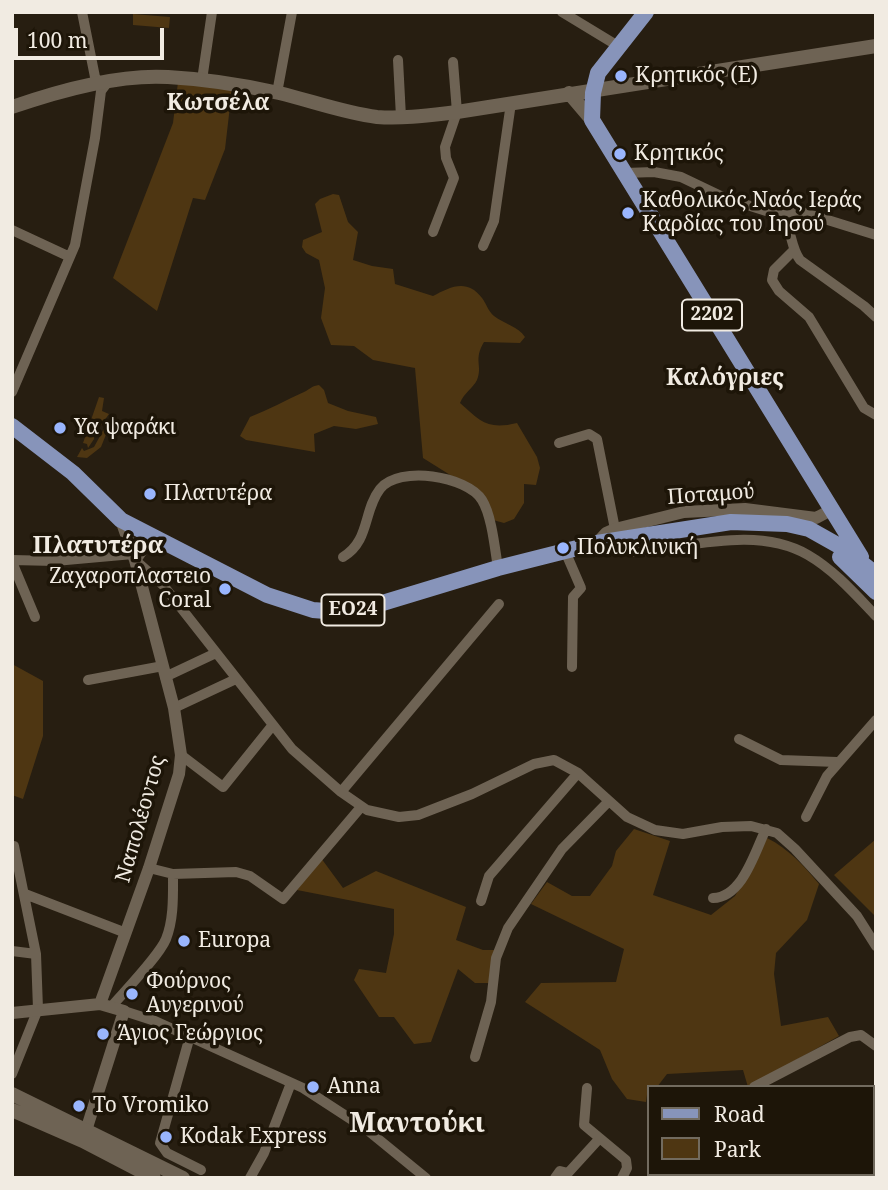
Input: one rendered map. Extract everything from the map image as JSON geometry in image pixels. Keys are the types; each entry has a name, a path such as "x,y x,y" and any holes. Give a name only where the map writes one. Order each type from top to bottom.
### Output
{"main road":[{"path":"593,120 594,89 598,73 646,12"},
{"path":"12,107 122,78 148,76 202,80 277,93 365,115 401,117 457,112 876,46"},
{"name":"2202","path":"569,93 593,120 831,510 871,569"},
{"name":"ΕΟ24","path":"12,426 78,478 121,520 276,599 322,611 366,608 498,568 597,543 615,535 717,523 748,521 809,529 841,547 871,569"},
{"name":"ΕΟ24","path":"775,524 833,552 876,592"},
{"path":"12,1094 85,1135 183,1178"},
{"path":"12,1110 85,1135"}],"street":[{"path":"12,392 78,234 101,90 107,83 98,81 95,77 82,12"},
{"path":"202,80 212,12"},
{"path":"277,93 292,12"},
{"path":"562,12 618,46"},
{"path":"398,60 401,117"},
{"path":"433,232 454,178 446,158 445,147 457,112 453,62"},
{"path":"483,246 494,221 511,103"},
{"path":"625,173 654,172 681,177 725,198 782,216 793,251 808,268 876,317"},
{"path":"782,216 789,212 802,212 876,235"},
{"path":"12,230 70,257"},
{"path":"793,251 774,270 772,280 779,291 809,317 864,408 876,415"},
{"path":"559,443 585,435 592,435 597,439 615,535 626,550 633,552 732,541 785,544 827,568 876,616"},
{"path":"343,557 352,552 361,541 382,487 398,479 423,476 450,479 468,487 482,499 498,568"},
{"name":"Ποταμού","path":"615,535 684,512 745,509 810,518 831,510"},
{"name":"Ναπολέοντος","path":"106,1005 126,933 178,774 181,755 174,708 134,557 121,520"},
{"path":"35,617 12,561 134,557 152,536"},
{"path":"565,551 581,588 573,597 572,667"},
{"path":"134,557 158,580 272,726 300,757 361,807 406,818 472,794 546,760 563,763 632,820 663,832 683,834 722,827 751,826 777,833 858,916 876,946"},
{"path":"341,792 499,604"},
{"path":"88,680 164,671 216,653"},
{"path":"174,708 236,679"},
{"path":"806,817 819,789 837,762 876,720"},
{"path":"181,755 223,788 272,726"},
{"path":"739,739 781,761 837,762"},
{"path":"481,901 489,876 578,773"},
{"path":"475,1057 491,1002 496,958 508,928 562,849 609,801"},
{"path":"149,868 173,874 236,872 250,876 283,899 361,807"},
{"path":"713,898 726,895 734,889 744,875 766,829"},
{"path":"12,1074 38,1009 36,954 14,846"},
{"path":"106,1005 164,943 171,915 173,874"},
{"path":"25,894 126,933"},
{"path":"12,951 36,954"},
{"path":"12,1013 106,1005 155,1021 303,1088 366,1129 426,1178"},
{"path":"85,1135 124,1011"},
{"path":"758,1085 850,1037 861,1035 876,1046"},
{"path":"190,1036 160,1138 160,1169 201,1170"},
{"path":"250,1178 264,1153 291,1083"},
{"path":"587,1088 584,1125 626,1160 627,1168 622,1178"},
{"path":"555,1178 560,1171 570,1175 599,1139"}],"green space":[{"path":"133,14 170,17 169,28 133,25"},
{"path":"178,82 232,89 225,149 205,200 193,198 157,311 113,278 173,123"},
{"path":"333,194 339,195 348,222 358,232 353,260 393,269 395,284 433,296 452,287 470,288 482,298 494,316 519,330 525,337 520,343 484,342 479,354 477,380 460,403 485,423 499,426 517,423 537,457 540,468 536,485 524,484 524,503 514,519 504,523 493,520 463,483 423,458 415,368 373,360 354,346 331,345 321,318 325,288 319,260 306,253 302,247 303,240 322,232 315,204"},
{"path":"319,385 324,390 328,403 376,417 378,424 356,429 334,426 314,434 315,452 246,440 240,436 250,417"},
{"path":"99,397 104,398 102,411 109,414 93,432 94,439 88,448 87,444 83,443"},
{"path":"111,416 113,417 101,447 87,458 77,457 82,448 84,451 94,447"},
{"path":"12,664 43,681 43,736 23,799 12,795"},
{"path":"634,829 670,841 653,895 711,915 735,896 767,838 789,852 819,884 807,920 776,953 774,974 781,1026 828,1017 839,1036 752,1085 747,1085 743,1070 667,1074 659,1085 646,1085 646,1102 627,1099 612,1079 600,1050 525,1002 541,983 616,982 624,949 531,904 547,882 572,896 590,896 612,866 616,851"},
{"path":"876,839 876,917 834,875"},
{"path":"321,858 343,888 376,871 466,907 456,940 483,950 497,950 489,983 475,983 458,969 431,1042 414,1044 394,1017 379,1017 354,980 359,969 386,973 394,934 394,909 297,890"}],"place":[{"name":"Κρητικός (E)","path":"621,76"},
{"name":"Κρητικός","path":"620,154"},
{"name":"Καθολικός Ναός Ιεράς Καρδίας του Ιησού","path":"628,213"},
{"name":"Υα ψαράκι","path":"60,428"},
{"name":"Πλατυτέρα","path":"150,494"},
{"name":"Πολυκλινική","path":"563,548"},
{"name":"Ζαχαροπλαστειο Coral","path":"225,589"},
{"name":"Europa","path":"184,941"},
{"name":"Φούρνος Αυγερινού","path":"132,994"},
{"name":"Άγιος Γεώργιος","path":"103,1034"},
{"name":"Anna","path":"313,1087"},
{"name":"To Vromiko","path":"79,1106"},
{"name":"Kodak Express","path":"166,1137"}],"district":[{"name":"Κωτσέλα","path":"218,103"},
{"name":"Καλόγριες","path":"725,378"},
{"name":"Πλατυτέρα","path":"98,546"},
{"name":"Μαντούκι","path":"417,1124"}]}
